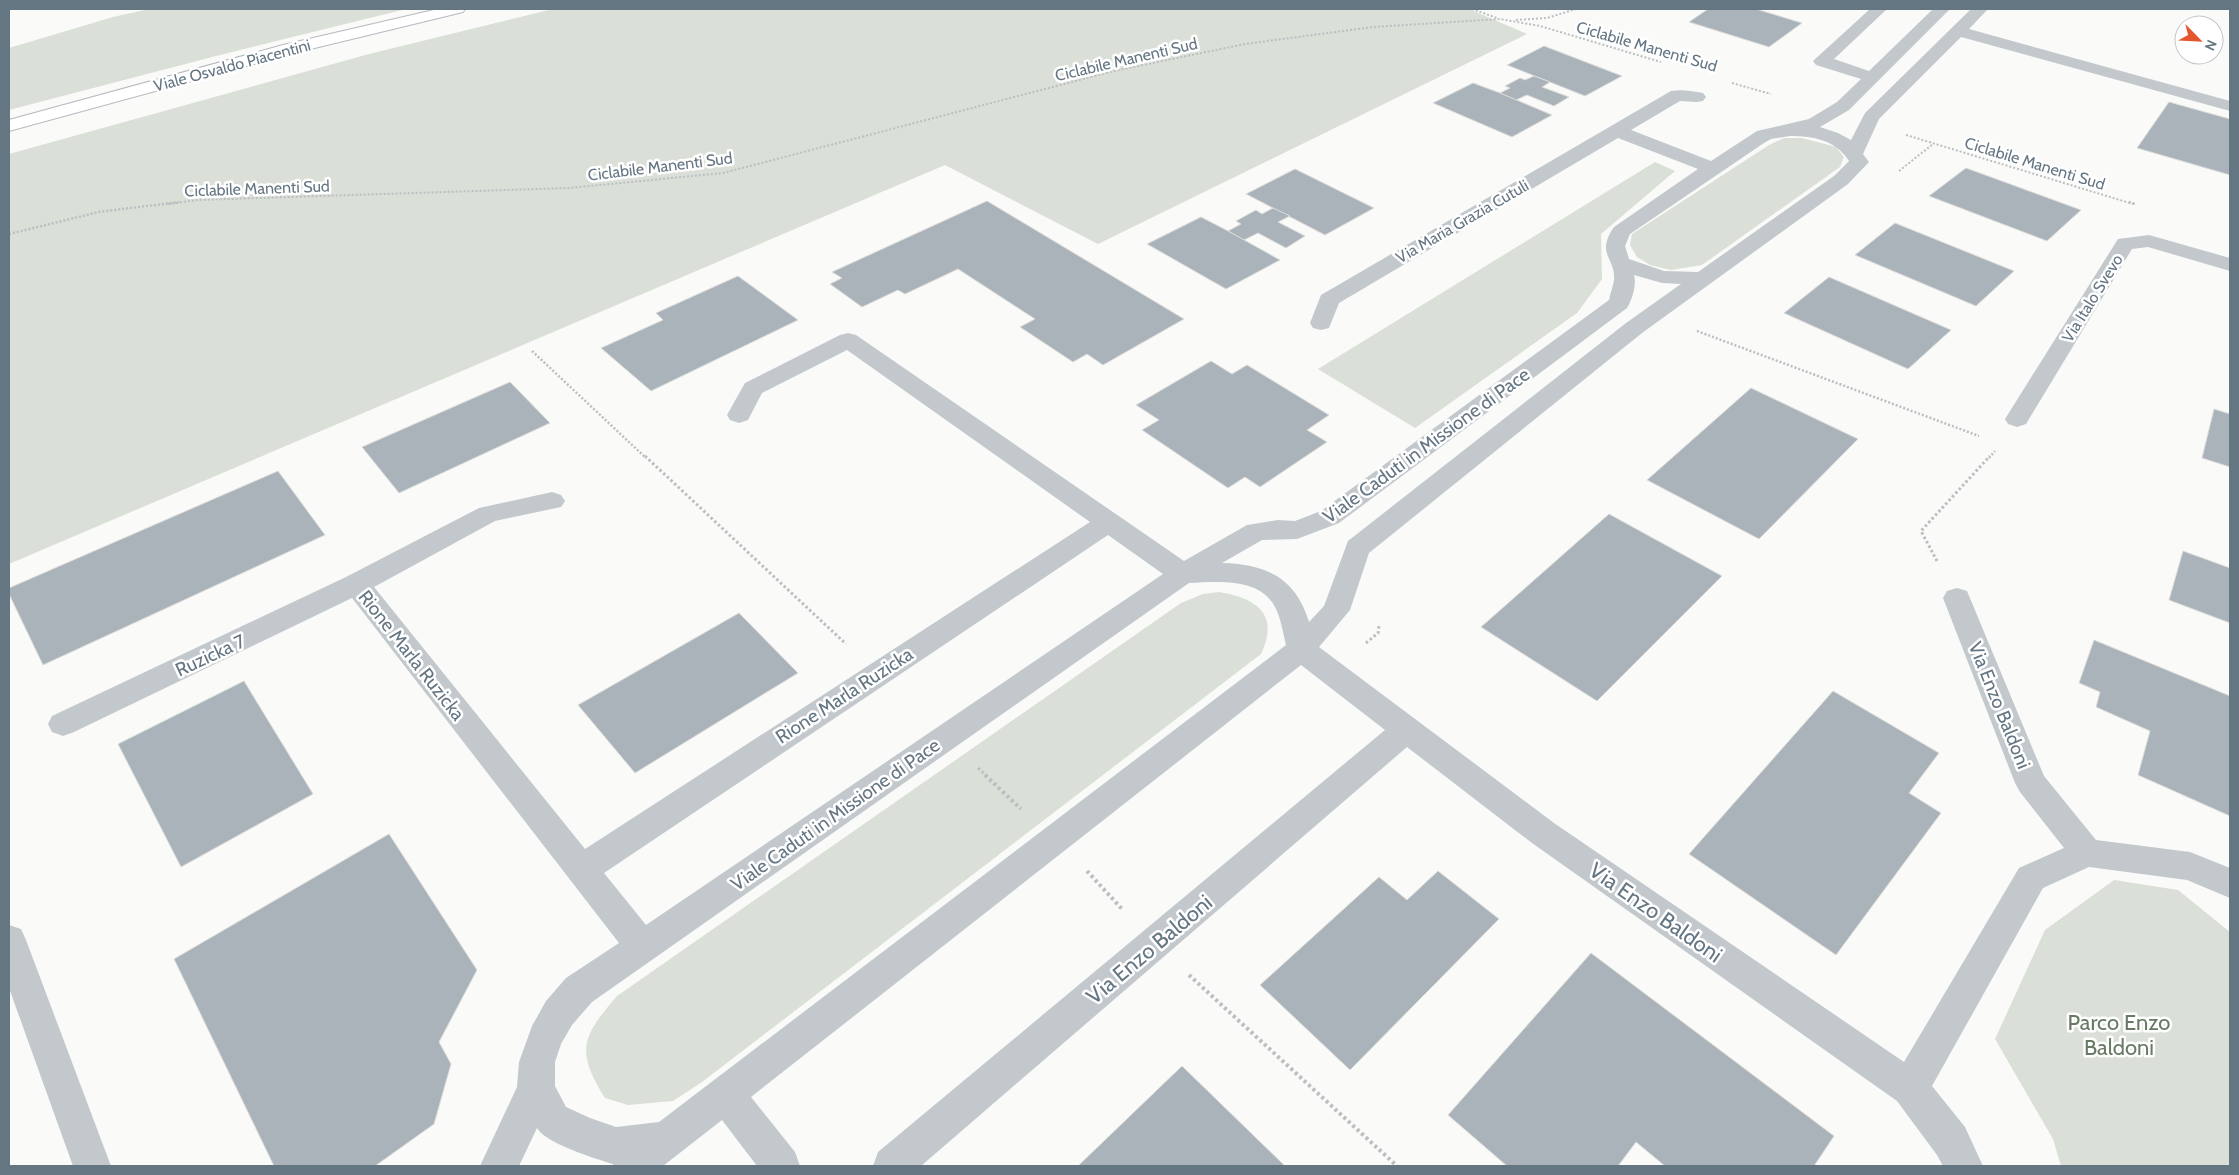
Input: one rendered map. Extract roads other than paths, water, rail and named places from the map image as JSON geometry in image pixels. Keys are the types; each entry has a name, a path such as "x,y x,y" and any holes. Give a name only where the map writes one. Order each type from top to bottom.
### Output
{"main road":[{"name":"Viale Osvaldo Piacentini","path":"9,126 289,49 457,9"}],"street":[{"path":"1872,77 1822,61 1879,9"},
{"path":"1789,130 1815,123 1843,106 1942,9"},
{"path":"1855,152 1871,117 1980,9"},
{"path":"1956,32 2230,106"},
{"name":"Via Maria Grazia Cutuli","path":"1321,323 1329,300 1677,95 1697,97"},
{"path":"1617,130 1712,168"},
{"name":"Viale Caduti in Missione di Pace","path":"499,1166 536,1090 537,1062 545,1038 559,1013 579,990 1183,574 1256,532 1278,529 1297,530 1330,517 1619,303 1625,279 1615,246 1620,231 1712,168 1762,136 1778,131 1810,132 1835,138 1855,152 1860,162 1841,180 1634,328 1357,548 1336,610 1301,649 632,1166"},
{"name":"Via Italo Svevo","path":"2017,420 2126,243 2148,241 2230,265"},
{"path":"1621,264 1662,277 1703,279"},
{"path":"739,415 753,388 848,340 1183,574 1231,572 1256,578 1274,586 1290,608 1301,649"},
{"name":"Rione Marla Ruzicka","path":"552,501 488,514 356,584 642,946"},
{"name":"Rione Marla Ruzicka","path":"581,870 1108,522"},
{"name":"Ruzicka 7","path":"63,724 356,584"},
{"name":"Via Enzo Baldoni","path":"1957,598 2031,783 2088,854"},
{"name":"Via Enzo Baldoni","path":"1301,649 1543,833 1910,1088 1951,1141 1964,1166"},
{"name":"Via Enzo Baldoni","path":"892,1166 1406,730"},
{"path":"1910,1088 2031,878 2088,854 2190,866 2230,883"},
{"path":"9,940 92,1166"},
{"path":"536,1090 553,1120 583,1136 616,1146 666,1140"},
{"path":"725,1094 781,1166"}],"park label":[{"name":"Parco Enzo Baldoni","path":"2119,1034"}]}
